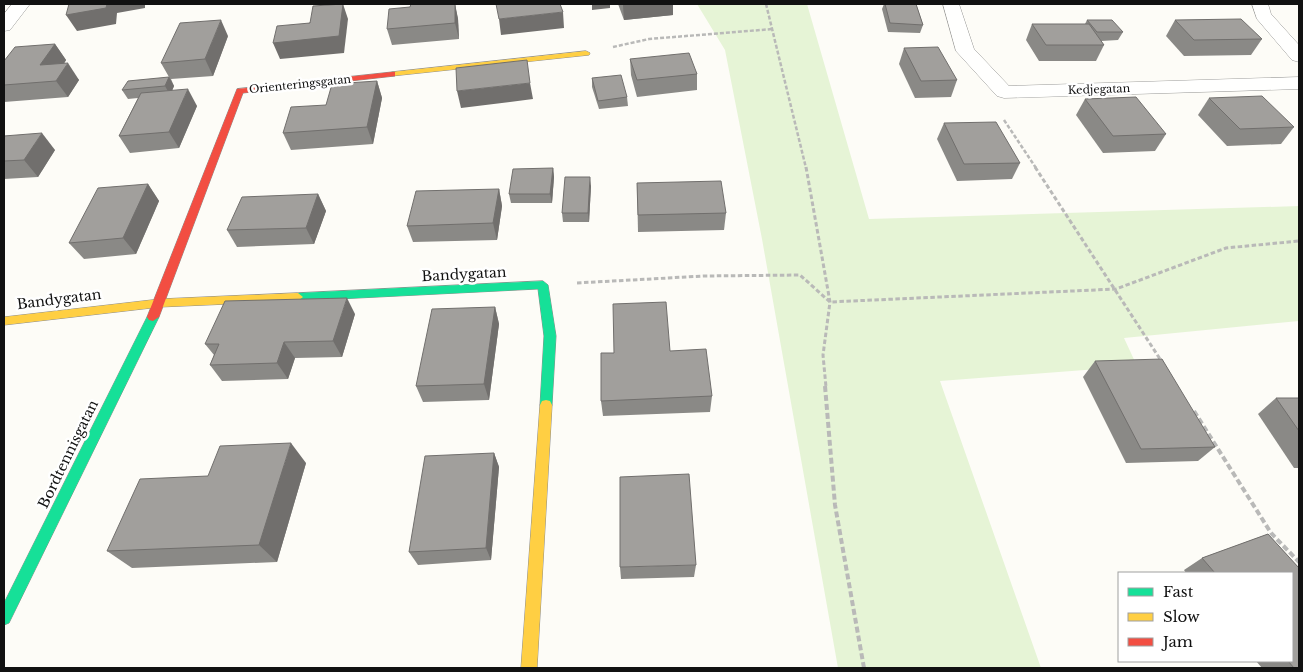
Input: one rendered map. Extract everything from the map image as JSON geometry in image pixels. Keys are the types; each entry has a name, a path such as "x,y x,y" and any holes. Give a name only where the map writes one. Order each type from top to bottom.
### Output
{"street":[{"path":"4,26 21,4"},
{"path":"951,4 965,51 1004,92"},
{"path":"1260,4 1262,15 1299,56"},
{"name":"Orienteringsgatan","path":"160,303 240,91 586,53"},
{"name":"Kedjegatan","path":"1004,92 1299,83"},
{"path":"529,668 550,336 543,285"},
{"name":"Bandygatan","path":"4,321 160,303 543,285"},
{"name":"Bordtennisgatan","path":"4,618 160,303"}],"path":[{"path":"766,4 804,149 830,302 823,355 835,505 864,668"},
{"path":"586,53 650,39 772,29"},
{"path":"1004,92 1003,118 1164,365"},
{"path":"543,285 704,276 800,275 830,302 1116,289 1226,248 1299,241"},
{"path":"1191,407 1271,533 1299,562"}],"green space":[{"path":"697,4 807,4 869,219 1299,206 1299,321 1124,338 1137,366 940,381 1041,668 838,668 762,239 725,50"}],"building":[{"path":"69,4 107,4 106,8 66,15"},
{"path":"343,4 339,36 273,43 277,26 310,23 313,6"},
{"path":"411,4 455,4 455,23 387,29 389,9 410,7"},
{"path":"496,4 560,4 563,12 499,19"},
{"path":"885,4 916,4 923,25 890,23"},
{"path":"1241,19 1262,39 1194,40 1175,20"},
{"path":"221,20 205,59 161,63 180,23"},
{"path":"1087,20 1112,20 1123,32 1097,32"},
{"path":"1032,24 1089,24 1104,45 1046,45"},
{"path":"55,44 40,65 68,63 56,81 4,85 4,61 15,47"},
{"path":"938,47 957,80 921,81 904,48"},
{"path":"689,53 697,74 637,80 630,59"},
{"path":"527,60 530,83 457,91 456,68"},
{"path":"621,75 627,97 598,101 592,78"},
{"path":"169,77 165,86 122,90 128,81"},
{"path":"377,81 367,127 283,133 291,107 326,105 332,84"},
{"path":"188,89 169,132 119,136 141,93"},
{"path":"1262,96 1294,127 1240,129 1209,98"},
{"path":"1136,97 1166,134 1113,136 1085,99"},
{"path":"996,122 1020,163 964,164 944,123"},
{"path":"42,133 24,160 4,161 4,136"},
{"path":"553,168 550,194 509,194 513,169"},
{"path":"565,177 590,177 588,213 562,213"},
{"path":"721,181 726,213 638,215 637,183"},
{"path":"148,184 123,238 69,243 98,188"},
{"path":"499,189 493,223 407,226 416,191"},
{"path":"318,194 306,228 227,230 242,197"},
{"path":"347,298 333,341 284,342 277,363 210,365 219,344 205,344 225,301"},
{"path":"666,302 670,351 706,349 712,396 601,401 601,353 614,353 613,304"},
{"path":"495,307 484,384 416,386 432,309"},
{"path":"1162,359 1215,447 1141,449 1095,361"},
{"path":"1276,398 1299,398 1299,431"},
{"path":"291,443 259,545 107,551 140,479 208,476 220,446"},
{"path":"494,453 486,548 409,552 425,456"},
{"path":"689,474 696,565 620,567 620,477"},
{"path":"1268,534 1299,568 1299,668 1294,668 1289,662 1293,662 1293,572 1214,572 1202,558"}],"traffic: fast":[{"path":"298,297 543,285 550,336 546,405"},
{"path":"4,618 153,317"}],"traffic: slow":[{"path":"392,74 586,53"},
{"path":"4,321 160,303 298,297"},
{"path":"529,668 546,405"}],"traffic: jam":[{"path":"153,317 240,91 392,74"}]}
